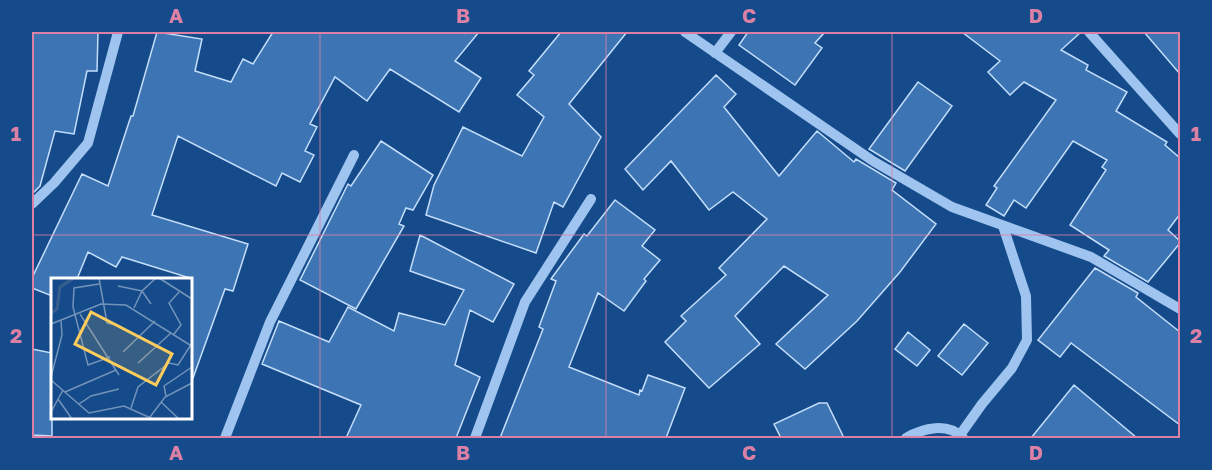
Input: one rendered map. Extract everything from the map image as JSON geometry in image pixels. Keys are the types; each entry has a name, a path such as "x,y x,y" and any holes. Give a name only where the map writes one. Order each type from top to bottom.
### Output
{"street":[{"path":"32,204 54,183 88,143 118,32"},
{"path":"685,32 873,161 952,207 1091,257 1180,309"},
{"path":"715,53 731,32"},
{"path":"1089,32 1180,134"},
{"path":"225,438 270,322 354,156"},
{"path":"475,438 525,302 591,199"},
{"path":"906,438 920,429 949,428 962,437 982,404 1012,368 1027,340 1026,296 1002,226"}],"building":[{"path":"32,32 98,32 97,71 87,71 74,134 55,131 40,186 33,193"},
{"path":"157,32 202,39 195,71 231,82 243,59 253,64 273,32 479,32 455,61 481,78 459,112 390,69 367,101 335,77 310,124 317,127 305,151 314,155 300,182 282,173 276,186 178,136 152,215 248,244 233,291 225,289 193,378 192,278 122,257 116,267 88,252 77,278 51,278 51,296 32,288 32,278 82,174 108,186 131,116 133,116"},
{"path":"561,32 627,32 569,104 601,137 563,207 554,202 536,253 426,215 434,185 463,127 522,156 544,117 517,95 534,75 529,71"},
{"path":"748,32 825,32 815,43 822,48 795,85 739,45"},
{"path":"962,32 1081,32 1061,50 1088,65 1086,70 1127,92 1116,111 1167,142 1165,145 1180,158 1180,214 1168,230 1180,243 1148,282 1104,256 1109,250 1070,225 1106,170 1102,167 1107,160 1073,141 1026,208 1014,200 1004,216 986,205 997,188 994,186 1056,100 1024,82 1010,95 988,72 1000,61"},
{"path":"1144,32 1180,32 1180,74"},
{"path":"716,75 736,94 724,107 779,176 817,131 854,162 856,159 896,183 892,190 936,224 900,272 857,321 805,369 776,344 828,295 784,266 735,316 760,344 709,388 665,342 686,321 681,316 726,275 719,268 767,219 733,192 709,210 671,161 643,190 625,169"},
{"path":"918,82 952,106 905,171 869,149"},
{"path":"381,141 433,175 413,210 406,208 399,224 404,226 356,309 300,280 348,184 351,186"},
{"path":"615,200 655,230 642,246 660,260 644,279 646,281 624,311 598,293 569,367 639,395 648,375 685,388 666,438 500,438 543,329 539,327 556,281 551,279 584,234 587,236"},
{"path":"420,235 514,284 493,322 470,310 455,365 480,377 456,438 346,438 361,405 262,364 279,321 329,342 348,307 394,331 399,313 445,325 464,290 410,271"},
{"path":"1095,268 1138,293 1136,297 1180,332 1180,425 1071,343 1060,357 1038,340"},
{"path":"964,324 988,343 962,375 938,356"},
{"path":"908,332 930,350 917,366 895,349"},
{"path":"32,349 51,353 52,436 32,435"},
{"path":"1074,385 1137,438 1031,438"},
{"path":"819,403 827,403 844,438 781,438 774,424"}]}
